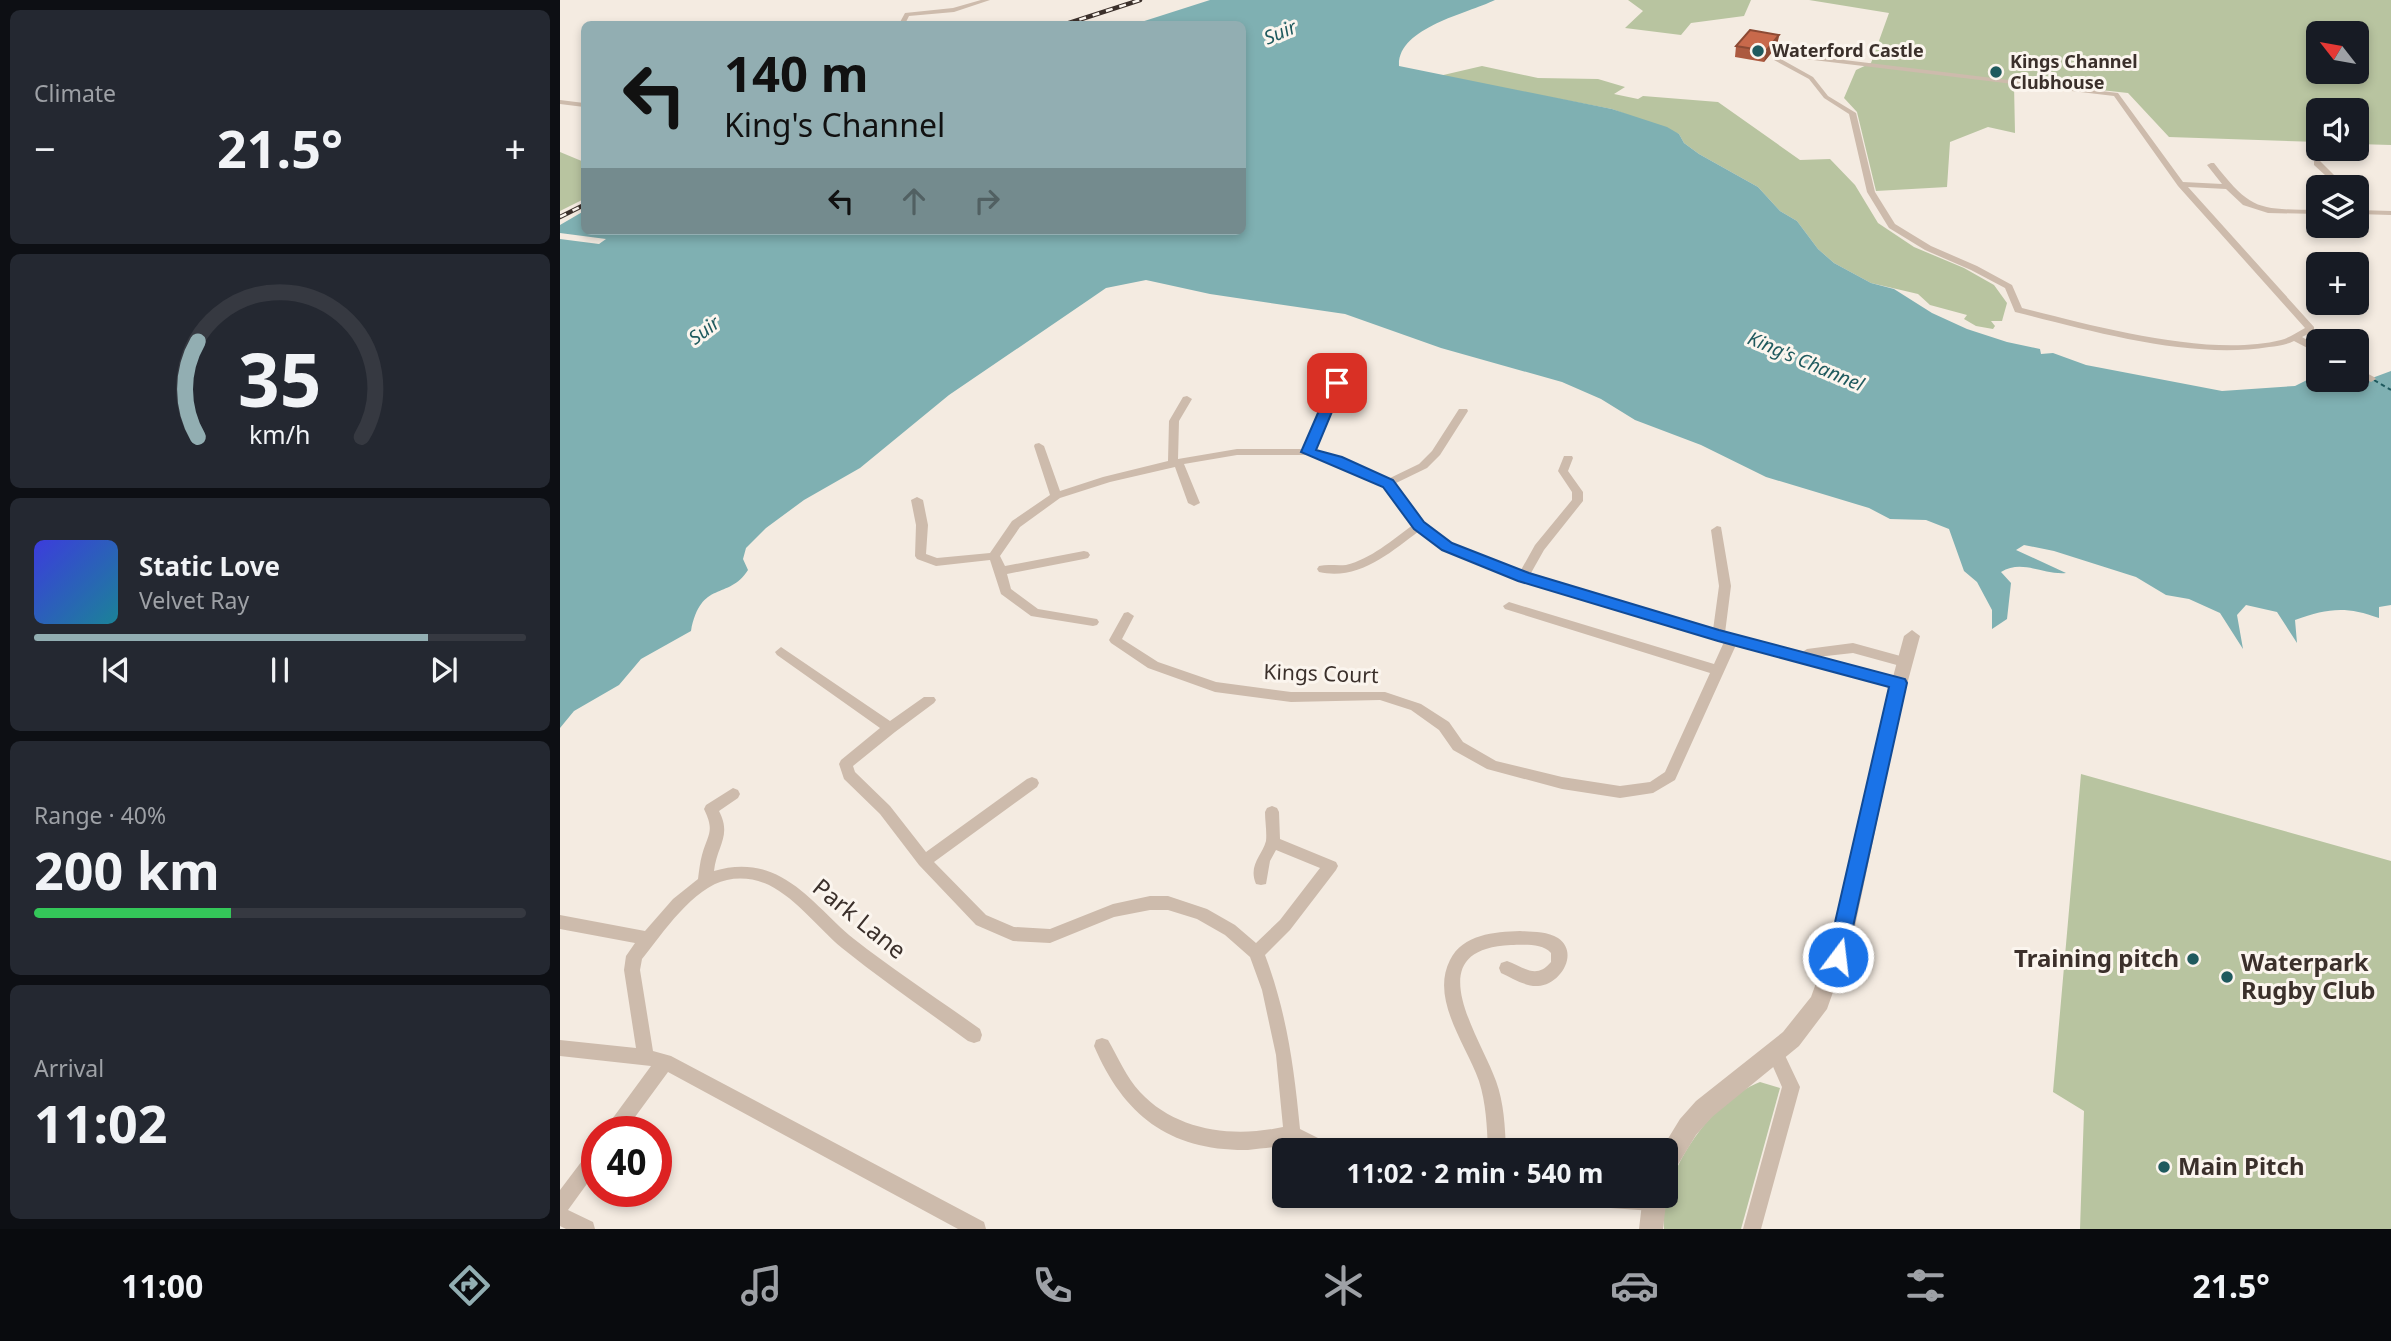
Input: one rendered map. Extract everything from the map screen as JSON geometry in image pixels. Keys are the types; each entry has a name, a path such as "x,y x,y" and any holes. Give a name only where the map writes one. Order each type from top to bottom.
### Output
{"street":[{"path":"904,21 907,14 954,10 987,0"},
{"path":"1777,54 2116,94 2181,184 2311,326 2309,331 2294,337 2257,347 2177,345 2018,310 2009,287 1975,268 1928,248 1892,226 1871,192 1852,113 1826,97 1811,78 1775,57 1777,54"},
{"path":"560,102 581,105"},
{"path":"2317,163 2330,175"},
{"path":"2211,165 2242,203 2260,210 2306,212"},
{"path":"2181,184 2228,187"},
{"path":"2369,212 2391,213"},
{"path":"2294,337 2306,344"},
{"path":"1308,452 1337,383"},
{"path":"1187,399 1174,421 1176,463 1194,503"},
{"path":"1388,484 1423,466 1464,411"},
{"path":"1039,446 1056,496"},
{"path":"917,500 922,517 919,548 921,556 936,562 994,556 1016,524 1056,496 1107,479 1237,452 1308,452 1338,460 1388,484 1419,526 1447,546 1523,577 1725,637 1899,683"},
{"path":"1523,577 1539,548 1577,500 1578,492 1563,471 1568,458"},
{"path":"1323,569 1356,567 1419,526"},
{"path":"1717,530 1726,586 1725,637"},
{"path":"1001,571 1084,555"},
{"path":"994,556 1001,571 1005,591 1035,612 1093,622"},
{"path":"1508,606 1717,670"},
{"name":"Kings Court","path":"1128,616 1115,640 1153,665 1183,677 1215,687 1292,697 1380,695 1416,707 1444,726 1458,746 1492,765 1562,783 1620,792 1653,787 1670,776 1717,670 1725,637"},
{"path":"1678,1143 1704,1109 1775,1053 1813,1014 1832,975 1912,636"},
{"path":"1800,655 1853,648 1904,662"},
{"path":"782,652 890,728"},
{"path":"929,700 846,764 849,775 885,810 924,861 981,920 1013,934 1051,936 1113,911 1141,904 1168,903 1202,914 1230,930 1256,953 1270,990 1284,1055 1292,1134"},
{"path":"924,861 1032,783"},
{"path":"705,881 709,854 719,836 720,827 711,809 733,794"},
{"path":"1261,879 1263,860 1273,842 1272,812"},
{"path":"1256,953 1285,925 1331,866 1273,842"},
{"name":"Park Lane","path":"646,1057 632,971 634,956 682,900 705,881 726,873 744,872 772,880 846,942 974,1035"},
{"path":"560,922 648,939"},
{"path":"1496,1138 1492,1097 1450,985 1459,959 1468,949 1481,942 1499,939 1548,940 1556,945 1560,961 1556,968 1542,978 1535,979 1507,968"},
{"path":"1102,1046 1133,1097 1153,1114 1177,1128 1199,1136 1225,1139 1268,1141 1292,1134 1300,1138"},
{"path":"560,1048 646,1057 665,1062 977,1229"},
{"path":"1752,1229 1791,1087 1775,1053"},
{"path":"625,1116 665,1062"},
{"path":"560,1205 581,1177"},
{"path":"1651,1229 1653,1208"},
{"path":"560,1216 586,1229"}],"green space":[{"path":"1628,0 1751,0 1744,16 1691,23 1681,35 1625,28 1643,11"},
{"path":"1809,0 2391,0 2391,145 2369,144 2369,98 2306,98 2306,142 2169,137 2128,93 2019,81 2014,84 2015,133 1988,127 1950,142 1947,187 1876,191 1857,112 1844,98 1856,70 1871,63 1889,13"},
{"path":"1482,66 1538,78 1598,79 1625,87 1614,94 1638,99 1643,96 1718,102 1800,160 1830,159 1855,185 1878,223 1914,247 1964,268 1994,285 2007,303 2002,321 1991,321 1995,326 1993,329 1976,326 1964,319 1967,315 1930,305 1918,294 1871,283 1834,263 1818,249 1797,221 1780,211 1758,187 1699,154 1684,143 1679,134 1612,109 1439,76"},
{"path":"560,152 581,161 581,200 560,211"},
{"name":"Waterpark Rugby Club","path":"2081,774 2391,861 2391,1229 2080,1229 2084,1111 2053,1092"},
{"path":"1760,1082 1780,1088 1741,1229 1664,1229 1665,1208 1678,1208 1678,1166 1691,1142 1723,1105"}],"water":[{"path":"1210,0 1495,0 1421,32 1401,53 1399,66 1612,109 1667,127 1679,134 1684,143 1699,154 1758,187 1780,211 1797,221 1818,249 1834,263 1871,283 1894,289 1932,313 1967,329 2040,349 2041,354 2053,353 2086,365 2222,391 2295,386 2306,380 2306,392 2369,392 2369,379 2391,371 2391,605 2379,607 2379,618 2337,610 2295,620 2297,643 2277,612 2246,605 2237,615 2243,649 2220,613 2189,599 2166,595 2136,577 2054,551 2024,545 2016,550 2066,573 2025,567 2009,568 2001,572 2011,583 2007,619 1992,629 1992,610 1977,582 1964,571 1949,529 1926,520 1890,519 1869,508 1766,477 1701,445 1635,420 1601,399 1562,382 1441,348 1345,314 1210,294 1146,280 1106,288 949,395 860,468 804,500 766,528 746,548 743,559 748,570 732,585 708,597 701,604 691,631 641,659 619,685 574,711 560,728 560,239 599,244 606,239 560,233 560,225 581,213 581,235 1246,235 1246,21 1144,21"}],"building":[{"path":"1750,30 1779,35 1766,51 1736,46"}],"ferry route":[{"path":"2374,380 2391,390"}],"railway":[{"path":"1075,21 1140,0"},
{"path":"560,217 581,206"}],"place":[{"name":"Waterford Castle","path":"1758,51"},
{"name":"Kings Channel Clubhouse","path":"1996,72"},
{"name":"Training pitch","path":"2193,959"},
{"name":"Waterpark Rugby Club","path":"2227,977"},
{"name":"Main Pitch","path":"2164,1167"}],"route":[{"path":"1337,383 1308,452 1338,460 1388,484 1419,526 1447,546 1523,577 1718,636 1800,655 1899,683 1838,957"}],"water label":[{"name":"Suir","path":"1280,32"},
{"name":"Suir","path":"704,330"},
{"name":"King's Channel","path":"1806,361"}]}
